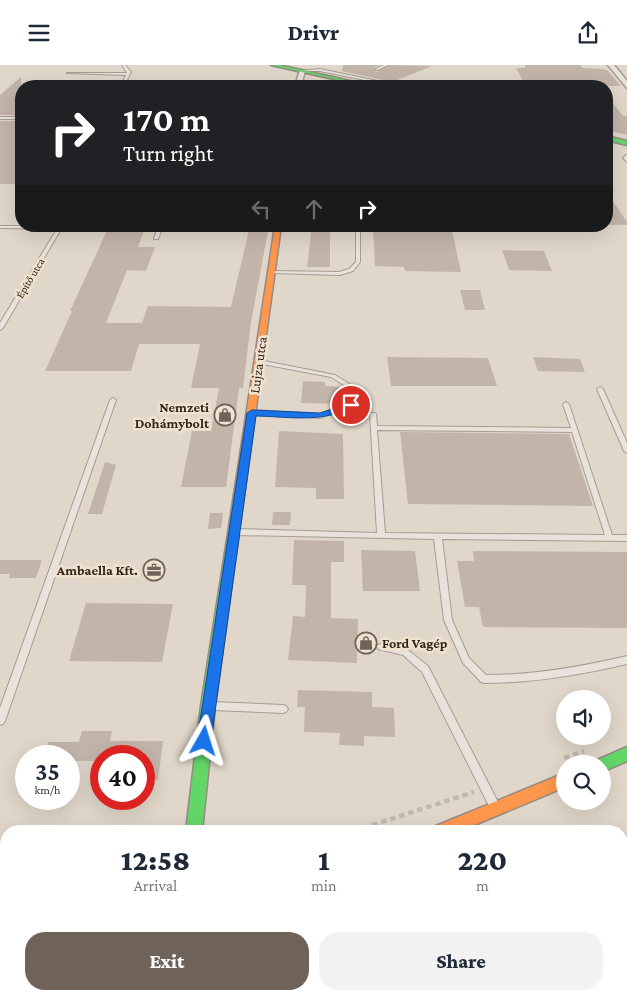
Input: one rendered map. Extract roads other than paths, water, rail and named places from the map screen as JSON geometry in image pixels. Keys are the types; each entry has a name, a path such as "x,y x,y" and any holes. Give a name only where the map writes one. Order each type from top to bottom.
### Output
{"street":[{"path":"273,65 343,80"},
{"path":"611,65 627,87"},
{"path":"300,80 302,71"},
{"path":"613,140 627,143"},
{"name":"Lujza utca","path":"195,825 208,705 277,232"},
{"path":"611,761 627,755"},
{"path":"457,825 556,784"}],"lane":[{"path":"123,65 129,74"},
{"path":"377,69 387,65"},
{"path":"302,71 320,70 368,80"},
{"path":"69,73 129,74"},
{"path":"126,80 129,74"},
{"path":"0,118 15,118"},
{"path":"627,156 625,158 627,161"},
{"name":"Építő utca","path":"0,227 15,227"},
{"name":"Építő utca","path":"0,328 58,232"},
{"path":"156,238 158,232"},
{"path":"271,272 340,274 351,270 358,262 358,232"},
{"path":"252,413 320,416 335,413 351,405 350,386 333,376 259,362"},
{"path":"600,389 627,451"},
{"path":"0,721 112,400"},
{"path":"566,404 609,537"},
{"path":"373,414 381,536"},
{"path":"374,428 573,430"},
{"path":"234,532 438,537 627,537"},
{"path":"438,537 448,620 466,660 484,679 505,679 586,669 627,660"},
{"path":"381,647 404,652 425,669 496,809"},
{"path":"208,705 283,709"}],"place":[{"name":"Nemzeti Dohámybolt","path":"225,415"},
{"name":"Ambaella Kft.","path":"154,570"},
{"name":"Ford Vagép","path":"366,643"}]}
